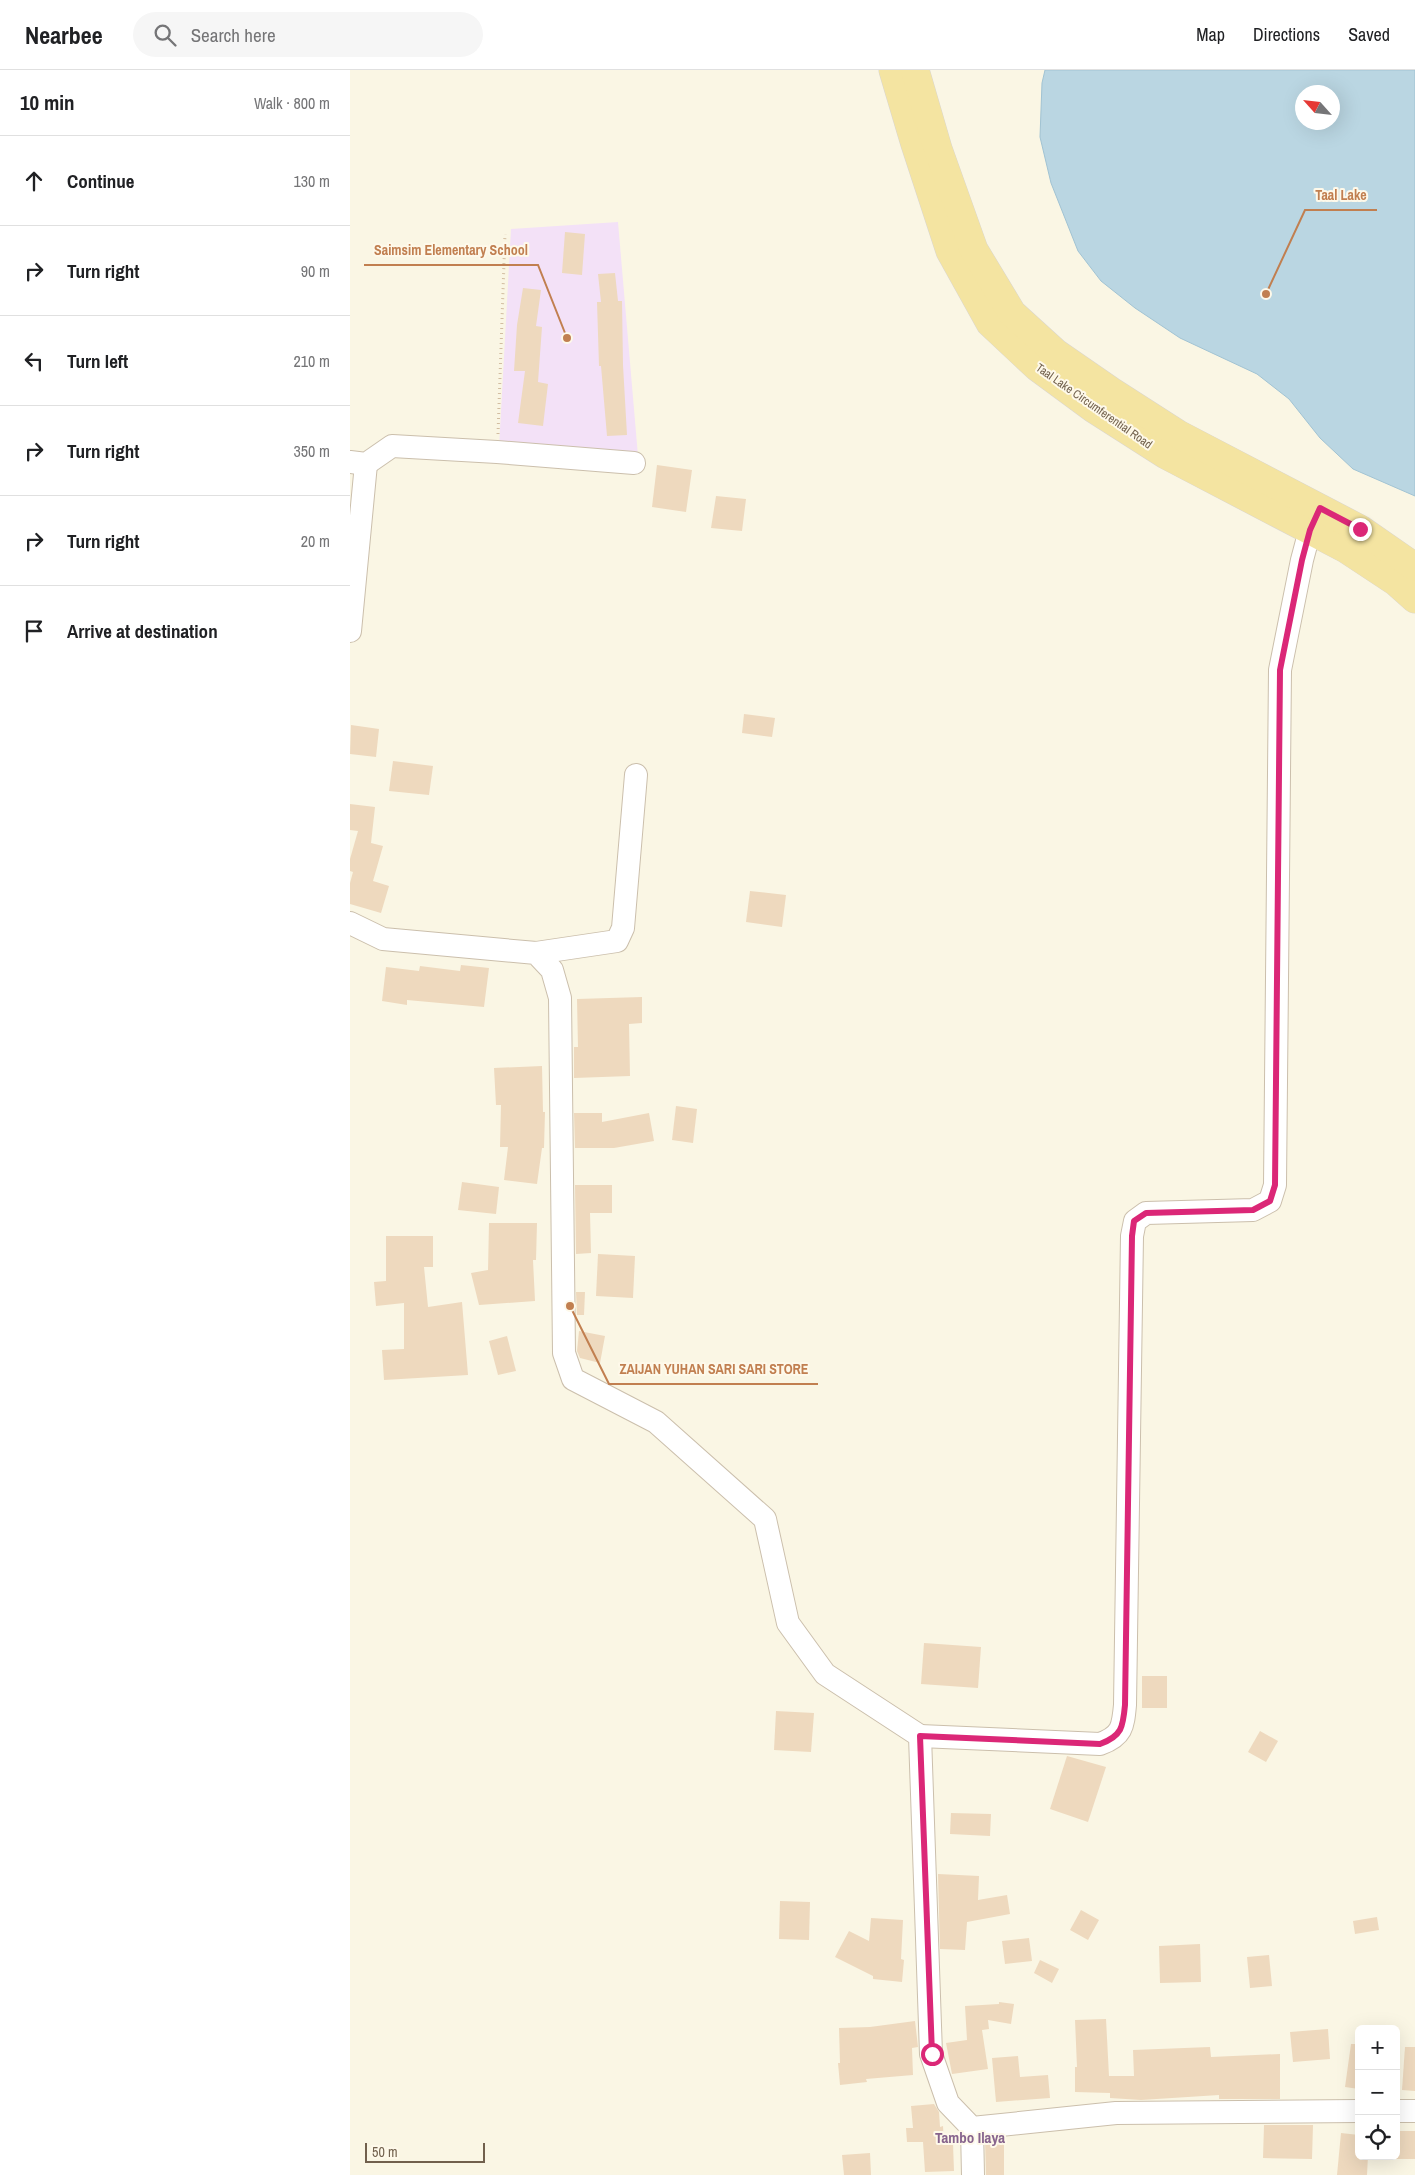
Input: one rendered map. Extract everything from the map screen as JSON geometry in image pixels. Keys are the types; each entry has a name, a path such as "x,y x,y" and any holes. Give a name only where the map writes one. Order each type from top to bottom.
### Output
{"main road":[{"name":"Taal Lake Circumferential Road","path":"894,70 915,144 950,251 990,323 1037,367 1094,409 1166,455 1315,519 1360,529 1415,567"},
{"name":"Taal Lake Circumferential Road","path":"915,70 938,149 974,250 1012,313 1056,353 1111,391 1315,519 1363,560 1396,582 1415,599"}],"street":[{"path":"350,631 358,463 392,446 634,463"},
{"path":"536,953 552,970 560,998 564,1353 573,1379 656,1422 765,1519 788,1623 825,1674 920,1736 1100,1744 1112,1740 1123,1727 1125,1705 1132,1236 1134,1221 1146,1213 1253,1210 1270,1201 1275,1185 1280,670 1315,519"},
{"path":"350,923 383,939 536,953 617,941 623,928 636,775"},
{"path":"920,1736 932,2054 948,2103 972,2128 973,2175"},
{"path":"972,2128 1116,2113 1355,2111"},
{"path":"1400,2111 1415,2111"}],"path":[{"path":"497,452 505,234"}],"shaded area":[{"path":"618,222 638,456 499,448 511,229"}],"water":[{"path":"1045,70 1415,70 1415,496 1353,469 1320,438 1289,399 1257,374 1180,338 1135,308 1101,281 1078,251 1051,183 1040,137 1042,83"}],"building":[{"path":"565,232 585,234 582,275 562,273"},
{"path":"615,273 618,301 622,301 627,435 607,436 601,366 599,366 597,302 601,302 598,274"},
{"path":"523,288 541,290 536,326 542,327 538,382 548,384 543,426 518,423 525,371 514,371 517,325"},
{"path":"657,465 692,470 686,512 652,507"},
{"path":"716,496 746,499 742,531 711,528"},
{"path":"744,714 775,718 772,737 742,733"},
{"path":"351,725 379,729 376,757 350,754"},
{"path":"393,761 433,766 429,795 389,791"},
{"path":"350,804 375,807 371,843 383,846 373,881 389,886 381,913 350,904 350,883 353,872 350,871 350,859 358,831 350,830"},
{"path":"750,891 786,895 782,927 746,922"},
{"path":"461,965 489,968 484,1007 407,1000 407,1005 382,1001 386,967 419,971 420,966 460,971"},
{"path":"642,997 642,1023 629,1024 630,1076 574,1078 574,1047 578,1047 577,999"},
{"path":"542,1066 543,1112 545,1112 544,1148 542,1148 537,1184 504,1180 508,1147 500,1147 501,1105 496,1105 494,1068"},
{"path":"676,1106 697,1109 693,1143 672,1140"},
{"path":"574,1113 602,1113 602,1122 649,1113 654,1141 614,1148 575,1148"},
{"path":"462,1182 499,1187 496,1214 458,1210"},
{"path":"575,1185 612,1185 612,1213 590,1213 591,1253 576,1254"},
{"path":"489,1223 537,1223 536,1260 533,1260 535,1301 479,1305 471,1273 488,1270"},
{"path":"386,1236 433,1236 433,1267 424,1267 428,1307 462,1302 468,1375 384,1380 382,1350 404,1349 404,1303 376,1306 374,1282 386,1281"},
{"path":"598,1254 635,1256 633,1298 596,1296"},
{"path":"576,1292 585,1292 584,1315 577,1315"},
{"path":"579,1331 605,1336 600,1363 580,1358 577,1351"},
{"path":"507,1336 516,1371 498,1375 489,1341"},
{"path":"924,1643 981,1647 978,1688 921,1684"},
{"path":"1142,1676 1167,1676 1167,1708 1142,1708"},
{"path":"776,1711 814,1713 811,1752 774,1750"},
{"path":"1260,1731 1278,1741 1266,1762 1248,1752"},
{"path":"1067,1756 1106,1767 1088,1822 1050,1809"},
{"path":"951,1813 991,1814 990,1836 950,1834"},
{"path":"938,1874 979,1876 978,1900 1007,1895 1010,1914 967,1922 965,1950 940,1949"},
{"path":"780,1901 810,1902 809,1940 779,1939"},
{"path":"1081,1910 1099,1920 1088,1940 1070,1930"},
{"path":"1377,1917 1379,1930 1355,1934 1353,1921"},
{"path":"871,1918 903,1920 901,1959 904,1960 902,1982 873,1979 873,1976 835,1957 849,1931 869,1941"},
{"path":"1029,1938 1032,1961 1005,1964 1002,1941"},
{"path":"1200,1944 1201,1982 1160,1983 1159,1946"},
{"path":"1269,1955 1272,1986 1250,1988 1247,1957"},
{"path":"1040,1960 1059,1969 1052,1983 1034,1973"},
{"path":"999,2002 1014,2004 1011,2024 988,2020 989,2029 982,2030 988,2069 952,2074 946,2043 967,2040 965,2006 999,2004"},
{"path":"1106,2019 1109,2076 1134,2076 1133,2050 1210,2047 1211,2057 1280,2054 1280,2099 1219,2099 1219,2095 1141,2100 1110,2098 1110,2093 1075,2092 1075,2067 1077,2067 1075,2020"},
{"path":"915,2021 918,2047 912,2048 913,2075 866,2079 867,2082 840,2085 838,2063 840,2063 839,2028 870,2027"},
{"path":"1328,2029 1330,2059 1293,2062 1290,2032"},
{"path":"1351,2044 1355,2044 1355,2088 1345,2087"},
{"path":"1405,2047 1415,2047 1415,2091 1402,2090"},
{"path":"1018,2056 1020,2077 1048,2075 1050,2098 996,2102 992,2058"},
{"path":"934,2104 939,2112 940,2127 943,2126 944,2145 953,2144 954,2171 925,2172 923,2142 907,2142 906,2128 913,2128 911,2106"},
{"path":"1264,2125 1313,2125 1312,2159 1263,2158"},
{"path":"1400,2131 1415,2131 1415,2159 1400,2159"},
{"path":"1341,2133 1355,2135 1355,2160 1368,2160 1367,2175 1337,2175"},
{"path":"1004,2138 1004,2175 986,2175 985,2140"},
{"path":"870,2153 871,2175 844,2175 842,2155"}],"place":[{"name":"Taal Lake","path":"1266,294"},
{"name":"Saimsim Elementary School","path":"567,338"},
{"name":"ZAIJAN YUHAN SARI SARI STORE","path":"570,1306"}],"district":[{"name":"Tambo Ilaya","path":"970,2137"}],"route":[{"path":"932,2054 920,1736 1100,1744 1112,1740 1123,1727 1125,1705 1132,1236 1134,1221 1146,1213 1253,1210 1270,1201 1275,1185 1280,670 1302,560 1310,530 1320,508 1360,529"}]}
